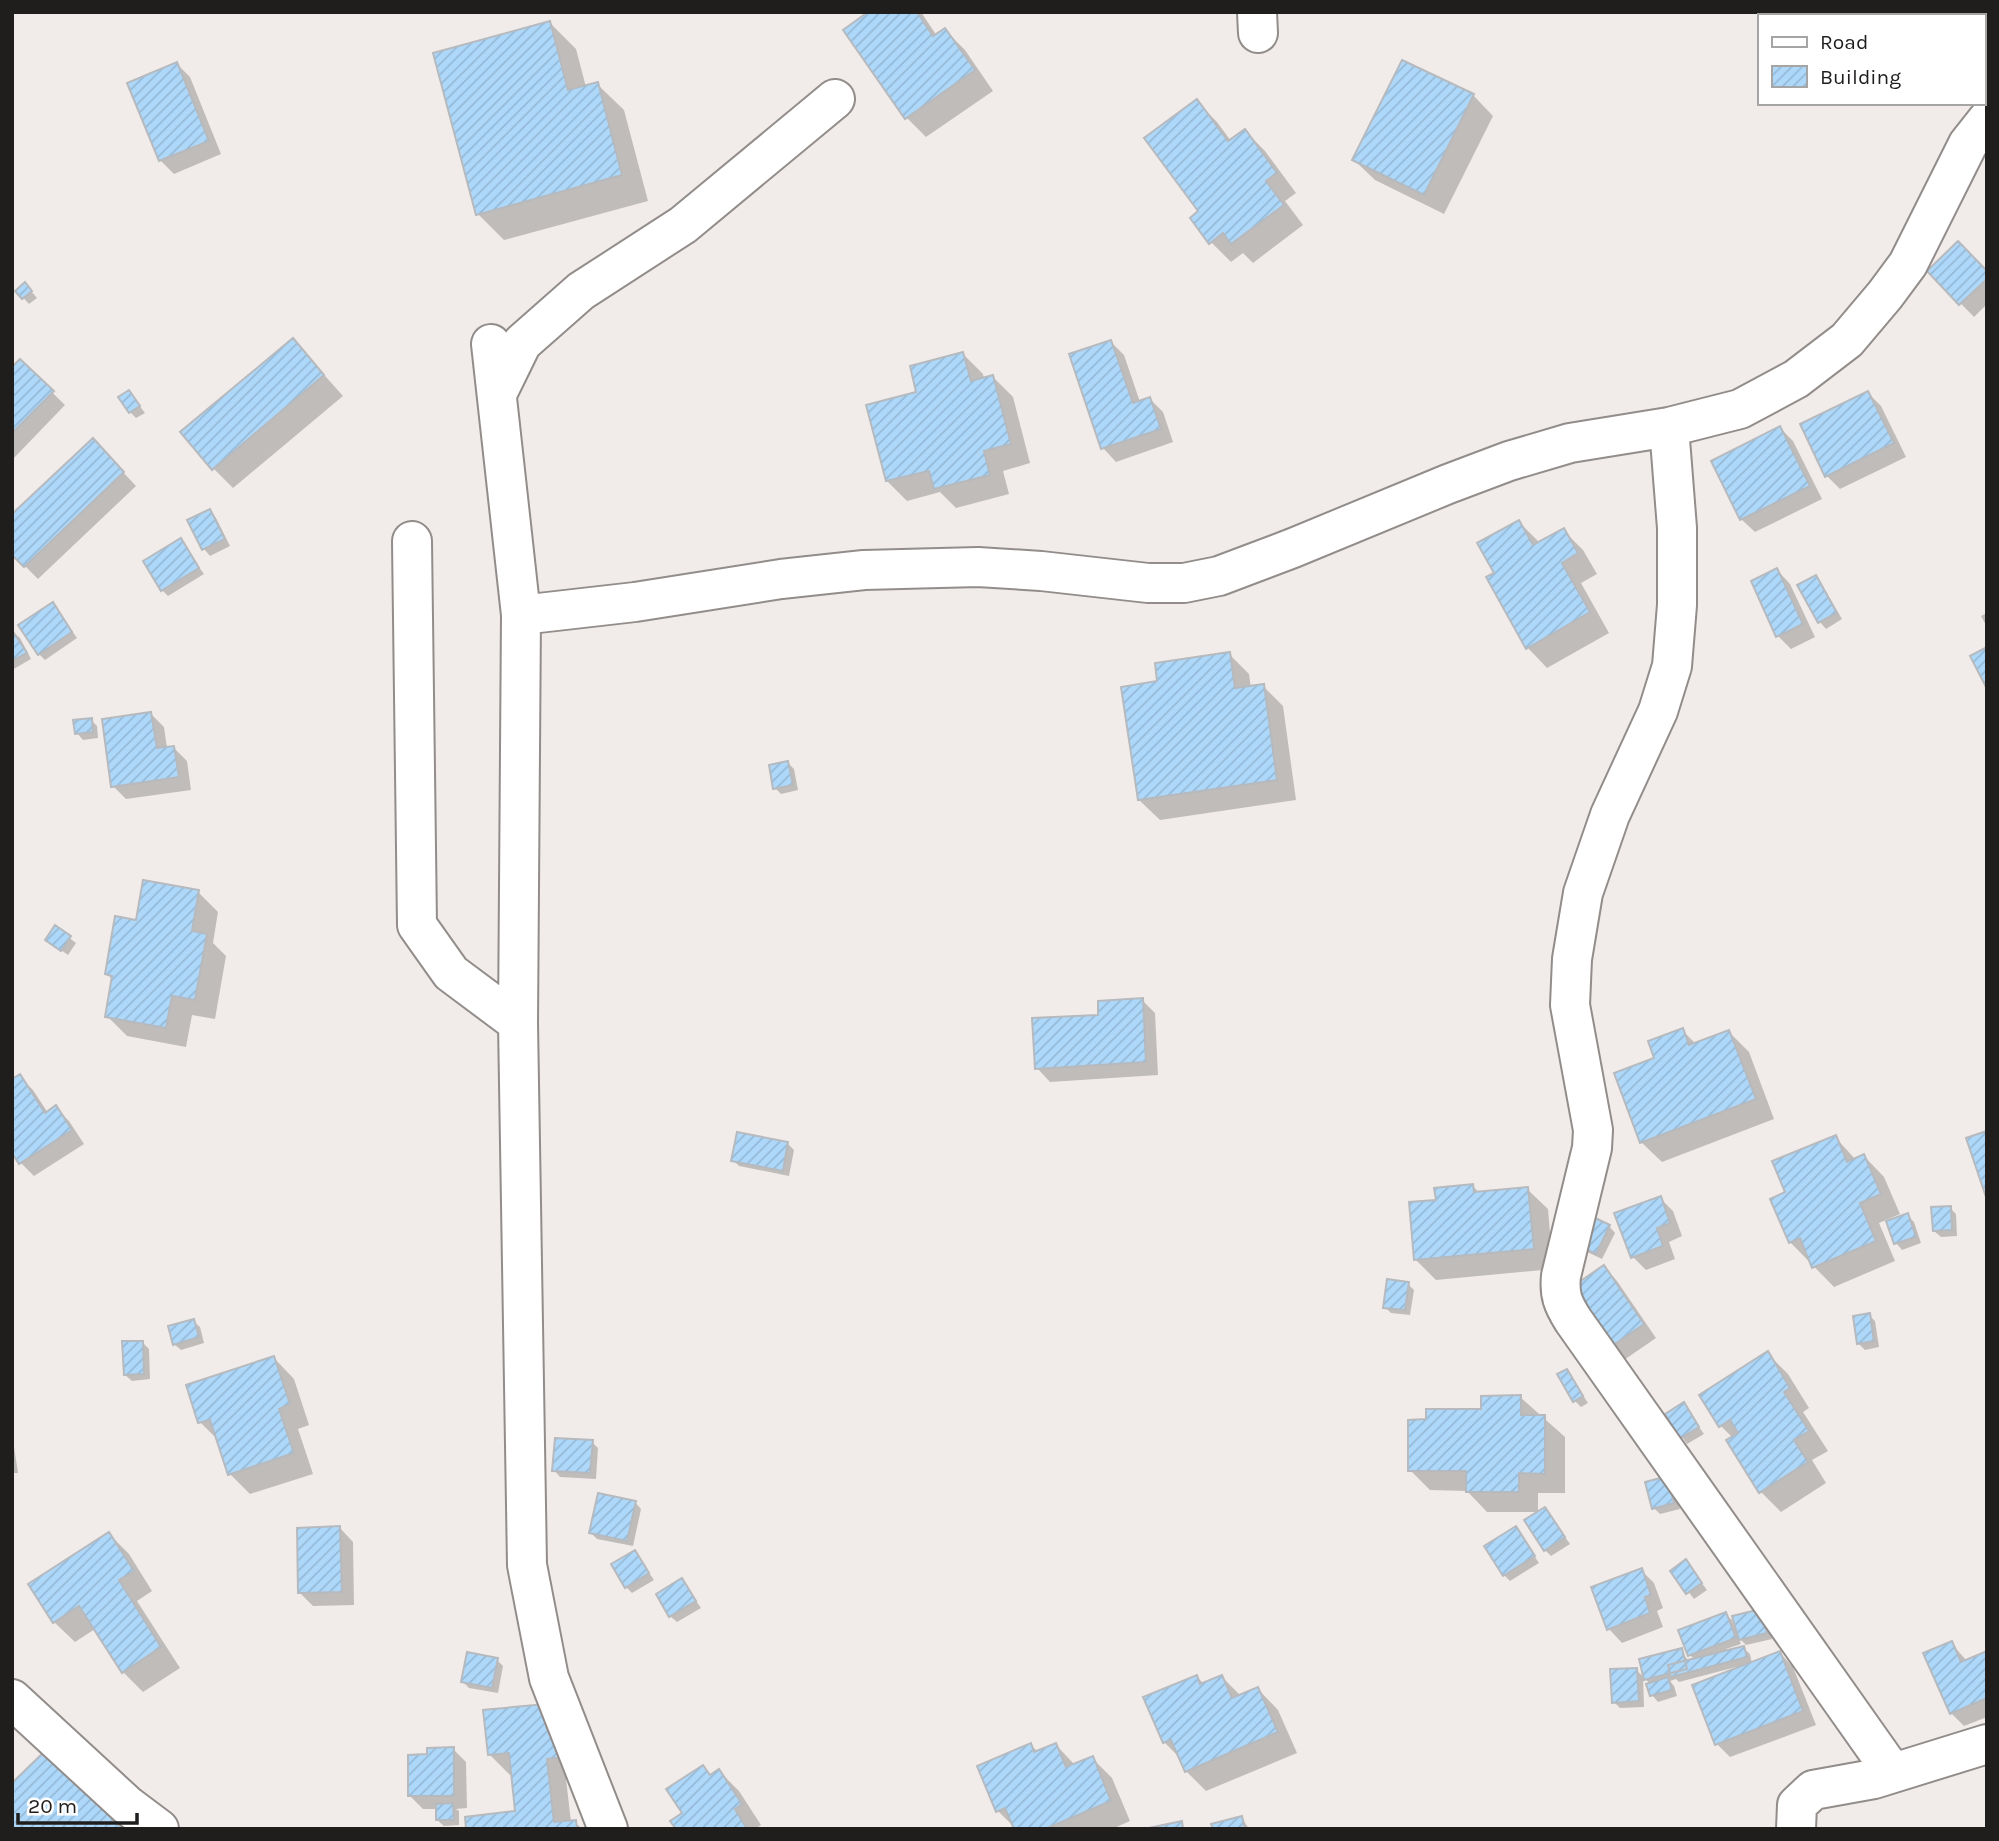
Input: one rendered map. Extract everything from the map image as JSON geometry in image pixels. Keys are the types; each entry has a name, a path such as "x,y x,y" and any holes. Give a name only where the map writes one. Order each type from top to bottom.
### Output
{"street":[{"path":"498,392 522,343 582,291 682,225 835,99"},
{"path":"521,615 864,569 978,567 1148,583 1184,583 1219,576 1268,558 1509,461 1570,443 1669,427 1740,409 1796,379 1847,340 1908,264 1956,165 1987,120"},
{"path":"491,344 521,615 518,1023 527,1565 549,1678 608,1829"},
{"path":"1669,427 1676,528 1677,605 1672,666 1658,711 1610,815 1583,893 1572,959 1570,1005 1593,1130 1592,1148 1561,1276 1560,1291 1573,1320 1893,1773"},
{"path":"412,541 417,925 451,973 518,1023"},
{"path":"12,1699 127,1805 159,1829"},
{"path":"1796,1829 1797,1805 1813,1790 1874,1779 1987,1744"}],"building":[{"path":"868,12 917,12 933,36 945,28 975,70 905,119 843,30"},
{"path":"550,21 568,90 598,82 622,175 476,215 433,53"},
{"path":"1402,60 1474,94 1424,195 1352,160"},
{"path":"177,62 209,141 159,161 127,83"},
{"path":"1197,99 1228,141 1245,129 1277,173 1266,181 1284,205 1231,244 1223,233 1209,244 1190,218 1198,211 1144,138"},
{"path":"1958,241 1987,271 1987,279 1959,305 1927,271"},
{"path":"25,282 32,291 22,299 15,291"},
{"path":"293,338 324,375 212,470 180,432"},
{"path":"1111,340 1133,403 1150,397 1161,429 1101,449 1069,354"},
{"path":"963,352 971,381 993,375 1011,444 984,451 990,475 934,489 929,471 886,481 866,405 916,392 910,366"},
{"path":"20,359 54,391 12,433 12,367"},
{"path":"129,390 140,406 129,413 118,397"},
{"path":"1868,391 1894,443 1825,477 1800,424"},
{"path":"1780,426 1810,486 1740,520 1711,461"},
{"path":"93,438 124,472 24,567 12,555 12,514"},
{"path":"210,509 225,539 202,550 187,520"},
{"path":"1519,520 1533,545 1564,528 1578,553 1562,563 1590,612 1526,649 1486,577 1494,573 1477,543"},
{"path":"181,538 199,568 161,591 143,561"},
{"path":"1777,568 1803,624 1776,637 1751,581"},
{"path":"1816,575 1837,613 1818,623 1797,585"},
{"path":"53,602 72,632 38,655 18,625"},
{"path":"12,630 27,653 12,661"},
{"path":"1987,647 1987,689 1970,656"},
{"path":"1230,652 1235,688 1264,684 1277,780 1138,800 1121,687 1157,681 1155,663"},
{"path":"151,712 157,748 174,746 179,777 111,787 102,719"},
{"path":"92,718 93,732 75,734 73,720"},
{"path":"788,761 793,785 773,789 769,765"},
{"path":"143,880 199,890 192,931 207,934 195,1000 172,996 166,1028 105,1017 112,976 105,974 115,916 136,920"},
{"path":"55,925 71,936 61,951 45,940"},
{"path":"1143,998 1146,1062 1035,1069 1032,1018 1098,1015 1098,1001"},
{"path":"1683,1028 1689,1045 1729,1030 1756,1099 1640,1143 1614,1073 1654,1058 1648,1041"},
{"path":"20,1074 45,1113 56,1105 72,1130 19,1164 12,1153 12,1079"},
{"path":"1987,1131 1987,1200 1966,1138"},
{"path":"737,1132 788,1142 783,1171 731,1161"},
{"path":"1836,1135 1847,1162 1864,1154 1881,1194 1860,1203 1876,1241 1812,1268 1800,1238 1789,1243 1770,1199 1785,1192 1772,1161"},
{"path":"1473,1184 1474,1192 1528,1187 1534,1249 1414,1260 1409,1202 1436,1200 1434,1188"},
{"path":"1661,1196 1670,1223 1657,1228 1663,1246 1631,1258 1614,1213"},
{"path":"1951,1206 1952,1230 1933,1231 1931,1207"},
{"path":"1908,1213 1916,1237 1894,1244 1886,1221"},
{"path":"1589,1215 1610,1225 1596,1254 1575,1244"},
{"path":"1604,1265 1644,1324 1609,1348 1569,1289"},
{"path":"1387,1279 1409,1282 1405,1310 1383,1308"},
{"path":"1870,1313 1874,1341 1857,1344 1853,1316"},
{"path":"194,1319 199,1337 173,1345 168,1326"},
{"path":"122,1341 143,1341 144,1374 124,1375"},
{"path":"1768,1351 1790,1388 1784,1392 1809,1431 1794,1440 1808,1462 1759,1493 1726,1440 1738,1433 1730,1420 1719,1427 1699,1395"},
{"path":"274,1356 290,1404 279,1409 294,1453 228,1475 210,1420 198,1423 186,1385"},
{"path":"1567,1369 1583,1396 1573,1402 1557,1374"},
{"path":"1521,1395 1521,1415 1545,1415 1545,1474 1519,1473 1519,1492 1466,1492 1466,1471 1408,1471 1408,1420 1426,1419 1426,1409 1481,1409 1481,1396"},
{"path":"1684,1402 1699,1427 1679,1439 1665,1414"},
{"path":"555,1438 593,1440 590,1473 552,1471"},
{"path":"1668,1476 1674,1503 1652,1509 1645,1482"},
{"path":"598,1493 636,1501 627,1541 589,1533"},
{"path":"1545,1507 1565,1537 1544,1551 1524,1520"},
{"path":"340,1526 342,1592 298,1593 297,1528"},
{"path":"1516,1526 1535,1556 1503,1576 1484,1546"},
{"path":"109,1532 134,1571 119,1580 161,1647 122,1673 79,1606 53,1623 28,1584"},
{"path":"635,1550 649,1573 625,1588 611,1564"},
{"path":"1686,1559 1702,1583 1686,1594 1670,1571"},
{"path":"1642,1568 1651,1595 1645,1597 1650,1613 1607,1630 1591,1587"},
{"path":"682,1578 696,1601 669,1617 656,1594"},
{"path":"1761,1609 1767,1633 1739,1640 1732,1616"},
{"path":"1726,1612 1736,1638 1688,1656 1678,1630"},
{"path":"1952,1641 1961,1662 1987,1651 1987,1698 1950,1714 1923,1653"},
{"path":"1744,1646 1747,1657 1671,1677 1668,1665"},
{"path":"1682,1648 1687,1669 1644,1680 1639,1659"},
{"path":"1780,1651 1803,1711 1715,1745 1692,1685"},
{"path":"467,1652 498,1658 492,1688 461,1682"},
{"path":"1637,1668 1639,1701 1612,1703 1610,1669"},
{"path":"1197,1675 1200,1684 1222,1675 1232,1698 1258,1687 1278,1732 1185,1772 1171,1740 1163,1743 1143,1697"},
{"path":"1668,1677 1672,1690 1650,1696 1646,1684"},
{"path":"545,1704 547,1729 562,1727 565,1757 547,1759 554,1822 576,1820 577,1829 466,1829 465,1817 515,1811 509,1753 488,1755 483,1710"},
{"path":"1031,1743 1034,1752 1056,1743 1066,1767 1093,1756 1111,1801 1045,1829 1014,1829 1005,1808 996,1812 977,1766"},
{"path":"454,1747 454,1796 408,1796 408,1755 427,1754 427,1748"},
{"path":"45,1751 123,1829 12,1829 12,1783"},
{"path":"703,1765 710,1775 719,1769 742,1804 735,1809 747,1829 676,1829 670,1821 682,1813 666,1789"},
{"path":"453,1803 454,1820 436,1820 436,1804"},
{"path":"1242,1816 1245,1829 1213,1829 1211,1824"},
{"path":"1182,1821 1183,1829 1144,1829"}]}
